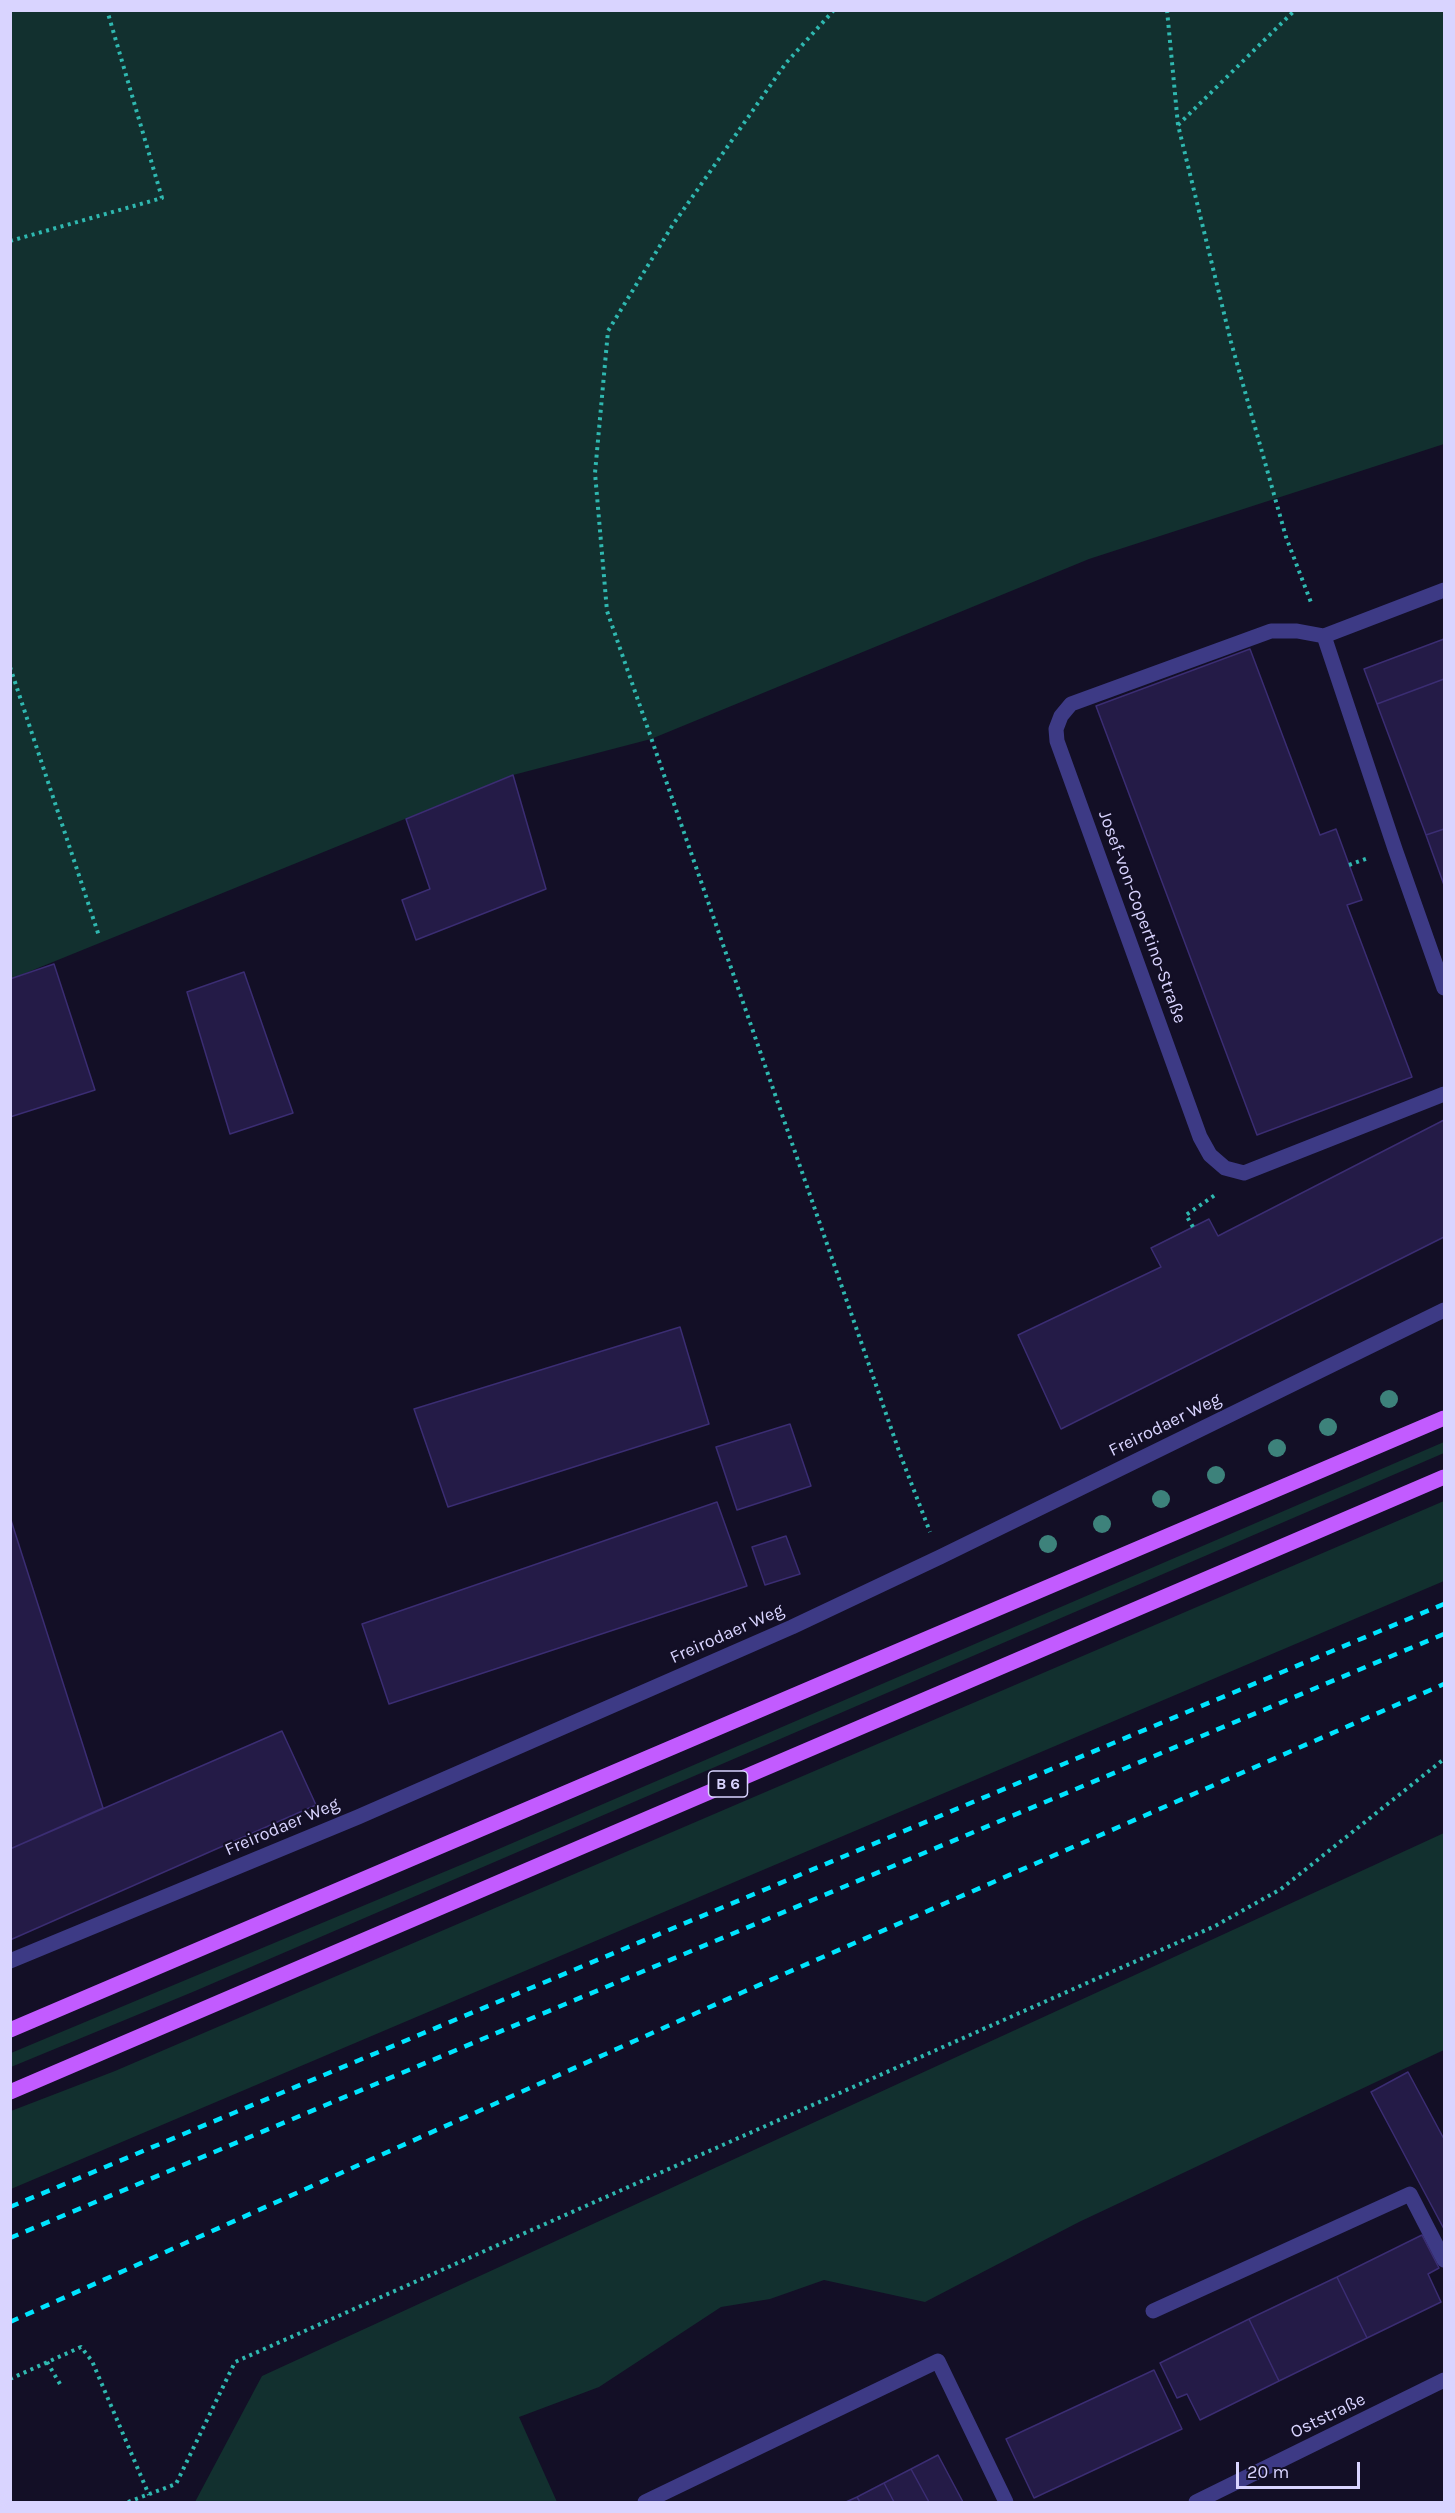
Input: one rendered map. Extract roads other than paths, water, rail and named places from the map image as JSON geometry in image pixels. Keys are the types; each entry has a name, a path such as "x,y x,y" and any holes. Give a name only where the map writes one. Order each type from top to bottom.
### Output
{"main road":[{"path":"10,2030 1444,1418"},
{"name":"B 6","path":"10,2092 1444,1476"}],"street":[{"name":"Josef-von-Copertino-Straße","path":"1444,590 1324,636 1271,631 1071,704 1061,716 1056,729 1057,741 1200,1137 1209,1155 1225,1168 1244,1173 1444,1094"},
{"path":"1324,636 1444,988"},
{"name":"Freirodaer Weg","path":"10,1961 358,1817 792,1627 1444,1310"},
{"path":"1153,2311 1410,2194 1444,2260"},
{"path":"645,2502 938,2361 1006,2502"},
{"name":"Oststraße","path":"1196,2502 1444,2380"}],"railway":[{"path":"10,2207 1444,1604"},
{"path":"10,2238 1444,1634"},
{"path":"10,2322 741,1993 1444,1684"}]}
